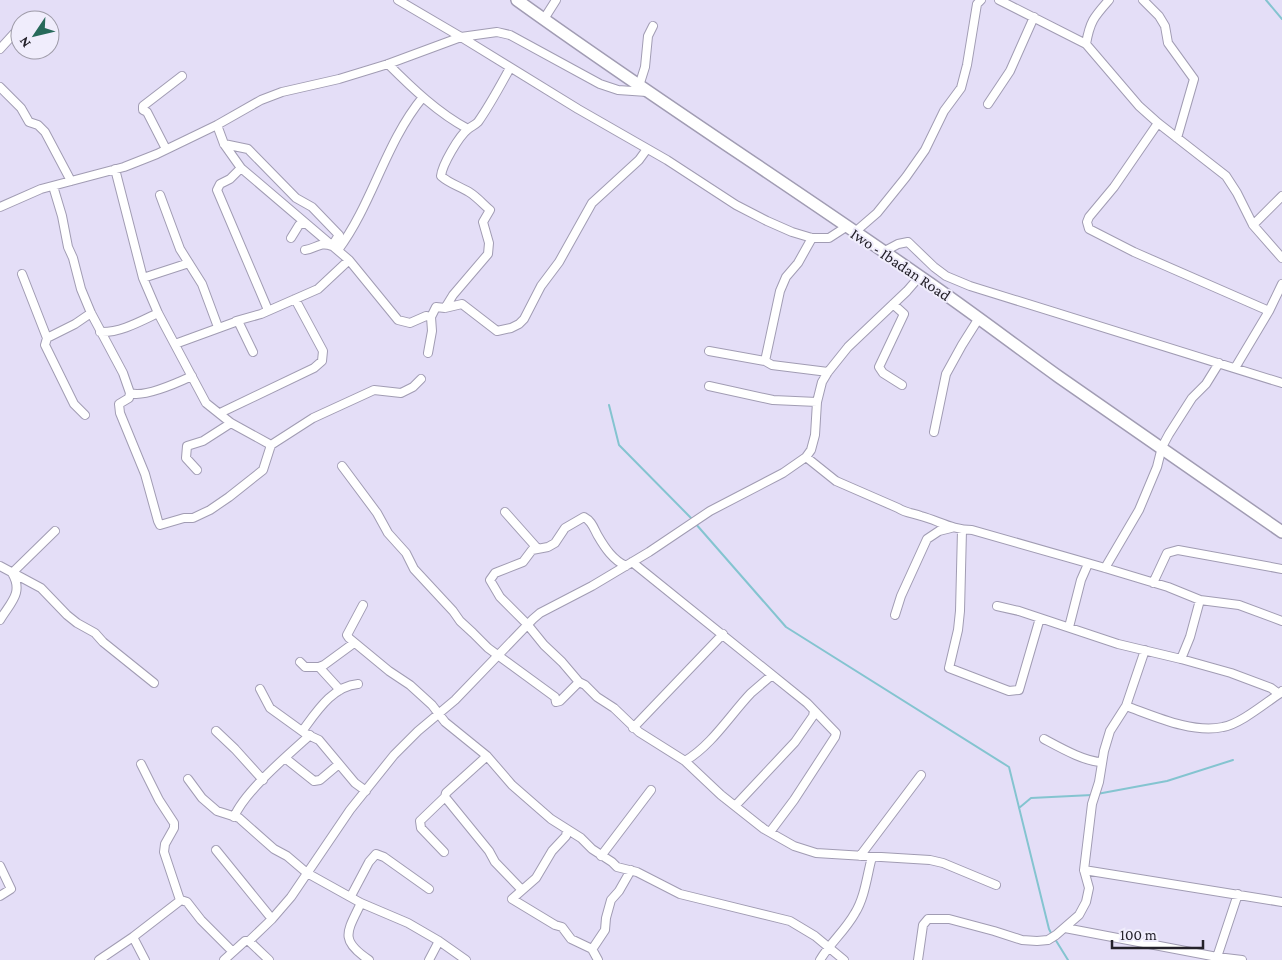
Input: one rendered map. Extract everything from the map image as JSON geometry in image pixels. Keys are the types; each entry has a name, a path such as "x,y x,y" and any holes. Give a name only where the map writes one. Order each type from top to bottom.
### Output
{"main road":[{"name":"Iwo - Ibadan Road","path":"517,0 644,89 756,163 920,276 1058,376 1282,532"}],"street":[{"path":"398,0 461,36 510,68 647,149 736,205 792,232 812,238 829,238 851,230 876,213 906,177 925,150 944,111 961,88 977,4 981,0"},
{"path":"544,19 556,0"},
{"path":"998,0 1086,44 1110,70 1125,91 1158,123 1226,176 1253,225 1281,255"},
{"path":"1086,44 1089,28 1096,15 1109,0"},
{"path":"1143,0 1159,16 1165,26 1168,43 1194,79 1177,138"},
{"path":"988,104 1010,71 1034,17"},
{"path":"0,207 53,186 115,170 166,149 217,125 261,100 282,92 339,79 388,64 461,36 497,32 510,35 600,84 618,90 644,89 648,36 653,26"},
{"path":"0,49 10,38"},
{"path":"388,64 423,97 455,122 468,129"},
{"path":"445,308 453,295 488,254 489,243 483,222 490,210 468,191 460,189 441,176 442,169 459,140 468,129 476,124 510,68"},
{"path":"166,149 142,106 182,76"},
{"path":"0,86 21,108 29,122 38,125 45,132 71,181"},
{"path":"335,248 351,232 403,124 423,97"},
{"path":"1158,123 1114,187 1089,217 1087,222 1088,229 1134,252 1269,311"},
{"path":"217,125 224,144 241,168 349,260 398,320 410,323 426,316 431,317"},
{"path":"224,144 248,149 296,198 312,206 339,235 335,248"},
{"path":"428,353 432,331 431,317 436,307 445,308 462,304 497,331 519,324 524,319 541,286 559,262 592,203 639,160 647,149"},
{"path":"241,168 230,179 220,184 217,190 268,310"},
{"path":"115,170 143,278 158,313 206,403 231,423 271,445"},
{"path":"53,186 62,216 68,247 73,258 81,289 90,313 123,373 130,393 129,398 119,404 120,412 146,474 160,524 184,518 193,518 210,510 229,497 263,470 271,445 313,418 374,390 401,393 421,379"},
{"path":"160,195 180,249 202,284 218,328"},
{"path":"1253,225 1282,196"},
{"path":"291,238 299,226 305,223"},
{"path":"765,361 780,291 786,277 798,263 812,238"},
{"path":"883,252 898,244 908,242 946,276 970,286 1282,383"},
{"path":"305,250 311,250 320,244 335,248"},
{"path":"175,344 268,310 318,289 349,260"},
{"path":"143,278 189,263"},
{"path":"22,274 47,338 45,345 74,404 85,415"},
{"path":"180,900 187,902 229,957 272,919 291,897 350,810 400,749 455,700 499,656 527,624 540,613 629,564 710,511 783,473 806,457 811,450 815,435 817,402 822,382 828,372 848,347 920,276"},
{"path":"1235,368 1269,311 1282,284"},
{"path":"220,413 314,368 322,361 322,351 294,299"},
{"path":"893,304 904,314 879,368 902,385"},
{"path":"47,338 75,324 90,313"},
{"path":"100,332 113,331 146,320 158,313"},
{"path":"934,432 946,374 979,318"},
{"path":"236,321 239,323 253,352"},
{"path":"709,351 765,361 772,365 828,372"},
{"path":"1105,568 1139,510 1157,467 1162,448 1192,398 1206,384 1219,363"},
{"path":"130,393 136,395 146,394 192,376"},
{"path":"709,386 773,400 817,402"},
{"path":"197,470 186,458 187,446 203,441 231,423"},
{"path":"806,457 836,481 906,513 918,515 951,528 972,530 1105,568 1200,600 1239,605 1282,621"},
{"path":"342,466 377,513 388,533 406,553 414,569 460,621 488,648 555,697 556,702 560,701 579,682"},
{"path":"505,512 537,548"},
{"path":"770,832 836,738 836,733 821,716 723,634 629,564 616,561 590,522 584,517 565,528 556,543 548,547 532,550 520,564 511,565 495,572 490,580 500,598 527,624 579,682 585,685 596,697 614,708 633,728 685,761 735,806 770,832 794,846 816,853 910,858 943,863 996,885"},
{"path":"895,615 901,596 927,539 939,530 951,528"},
{"path":"962,530 960,611 958,630 949,668 1009,691 1019,690 1040,618"},
{"path":"12,573 55,531"},
{"path":"1153,584 1167,553 1178,550 1282,569"},
{"path":"1069,627 1081,580 1088,564"},
{"path":"0,566 40,588 72,619 95,633 154,683"},
{"path":"0,620 17,592 16,581 12,573"},
{"path":"1181,659 1190,637 1200,600"},
{"path":"363,605 347,635 354,643 410,685 432,705 445,722 487,756 512,785 551,819 581,838 601,856 617,867 631,870 680,894 790,922 828,946 844,960"},
{"path":"997,606 1069,627 1118,644 1181,659 1231,674 1280,692 1248,716 1224,727 1199,728 1171,722 1126,706"},
{"path":"633,728 723,634"},
{"path":"300,662 305,667 319,667 354,643"},
{"path":"918,960 925,921 931,918 949,919 1022,940 1048,940 1079,916 1086,902 1089,888 1084,870 1092,804 1099,782 1102,762 1110,731 1126,706 1145,650"},
{"path":"319,667 340,690"},
{"path":"685,761 693,756 752,693 772,675"},
{"path":"234,817 240,805 285,758 306,732 319,708 346,685 358,684"},
{"path":"260,688 270,708 319,740 355,783 366,791"},
{"path":"735,806 795,742 813,716 814,711"},
{"path":"216,731 263,780"},
{"path":"1044,739 1066,751 1096,762 1102,762"},
{"path":"444,852 422,828 420,821 445,797 446,793 487,756"},
{"path":"285,758 314,781 320,780 339,764"},
{"path":"141,764 159,800 174,823 174,828 165,844 164,852 180,900"},
{"path":"860,856 921,775"},
{"path":"188,779 202,798 217,811 239,818 274,849 307,873 361,903 408,923 466,960"},
{"path":"601,856 651,790"},
{"path":"445,797 490,851 495,862 522,890"},
{"path":"568,830 566,836 552,851 536,878 512,899 516,903 562,927 571,939 592,949 598,960"},
{"path":"216,850 272,919"},
{"path":"351,896 369,862 376,854 384,857 429,889"},
{"path":"820,960 828,946 845,928 859,907 872,857"},
{"path":"0,866 11,889 0,896"},
{"path":"592,949 605,930 611,900 619,891 631,870"},
{"path":"1084,870 1282,902"},
{"path":"1216,958 1238,894"},
{"path":"99,960 133,937 180,900"},
{"path":"361,903 348,936 354,950 369,960"},
{"path":"1065,928 1185,949 1216,958 1242,960"},
{"path":"133,937 145,960"},
{"path":"249,940 269,960"},
{"path":"429,960 438,941"}],"waterway":[{"path":"1266,0 1282,19"},
{"path":"609,405 619,445 692,519"},
{"path":"695,523 786,627 1009,767 1052,935"},
{"path":"1097,794 1167,781 1233,760"},
{"path":"1019,808 1031,798 1092,795"},
{"path":"1055,939 1068,960"}]}
